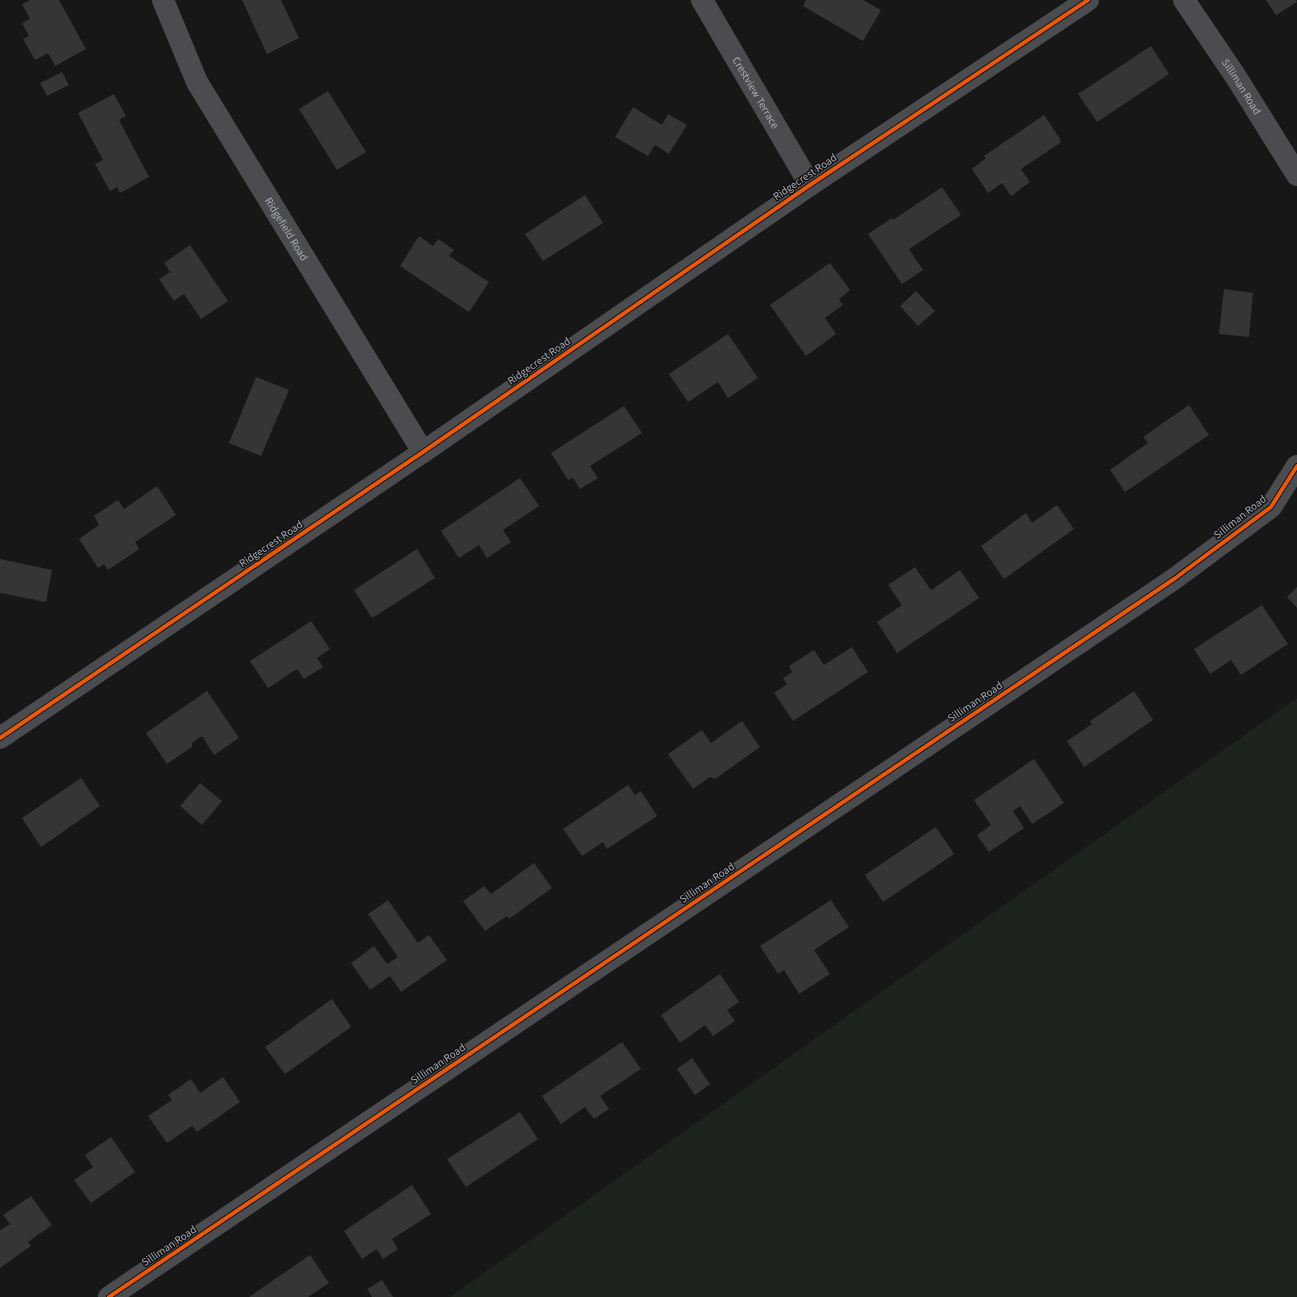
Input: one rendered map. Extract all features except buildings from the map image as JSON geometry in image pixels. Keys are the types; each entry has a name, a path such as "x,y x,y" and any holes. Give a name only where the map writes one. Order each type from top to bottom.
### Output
{"street":[{"name":"Ridgefield Road","path":"163,0 197,82 423,452"},
{"name":"Crestview Terrace","path":"702,0 810,185"},
{"name":"Ridgecrest Road","path":"0,738 423,452 810,185 1088,0"},
{"name":"Silliman Road","path":"1184,0 1236,77 1297,175"},
{"name":"Silliman Road","path":"109,1297 1174,579 1271,507 1297,466"}],"shaded area":[{"path":"1297,698 1297,1297 450,1297"}],"cycle path":[{"path":"0,738 423,452 810,185 1088,0"},
{"path":"109,1297 1174,579 1271,507 1297,466"}]}
